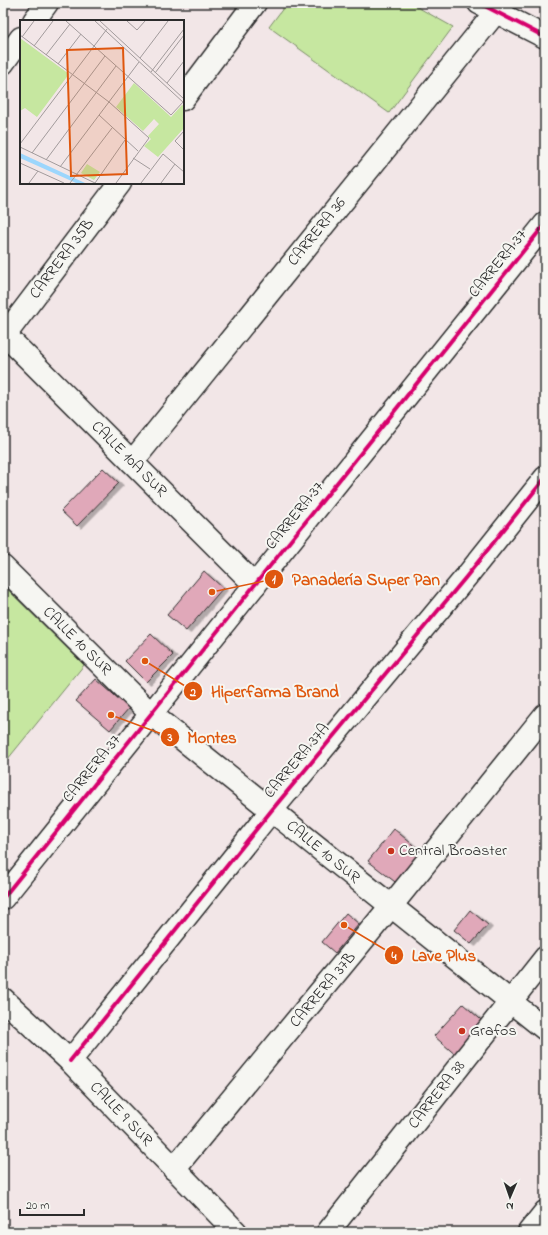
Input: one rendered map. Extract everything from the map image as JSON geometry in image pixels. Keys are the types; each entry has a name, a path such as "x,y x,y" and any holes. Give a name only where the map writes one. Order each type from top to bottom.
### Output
{"street":[{"path":"35,20 47,3"},
{"path":"184,98 255,3"},
{"path":"493,6 545,37"},
{"name":"CARRERA 36","path":"132,462 493,6"},
{"path":"3,63 20,39"},
{"name":"CARRERA 35B","path":"4,334 119,184"},
{"name":"CARRERA 37","path":"3,898 545,224"},
{"name":"CALLE 10A SUR","path":"4,334 255,585"},
{"name":"CARRERA 37A","path":"70,1061 271,811 466,577 545,478"},
{"name":"CALLE 10 SUR","path":"3,567 151,714 545,1029"},
{"name":"CARRERA 37B","path":"174,1169 391,906 545,715"},
{"name":"CARRERA 38","path":"328,1232 545,958"},
{"name":"CALLE 9 SUR","path":"3,999 70,1061 236,1232"},
{"path":"529,1232 545,1212"}],"green space":[{"path":"287,3 410,3 453,27 389,113 269,27"},
{"path":"3,585 84,665 3,765"}],"building":[{"path":"103,468 119,483 77,526 61,511"},
{"path":"204,571 223,588 186,631 167,615"},
{"path":"151,634 173,655 146,682 125,661"},
{"path":"96,679 129,708 110,730 76,701"},
{"path":"394,829 424,854 399,885 368,861"},
{"path":"470,910 488,925 471,944 454,930"},
{"path":"346,913 359,924 335,953 322,942"},
{"path":"463,1004 487,1025 458,1057 434,1036"}],"cycle path":[{"path":"479,3 545,37"},
{"path":"3,898 545,224"},
{"path":"70,1061 271,811 466,577 545,478"}],"place":[{"name":"Panadería Super Pan","path":"212,592"},
{"name":"Hiperfarma Brand","path":"145,661"},
{"name":"Montes","path":"111,715"},
{"name":"Central Broaster","path":"391,851"},
{"name":"Lave Plus","path":"344,925"},
{"name":"Grafos","path":"462,1031"}]}
